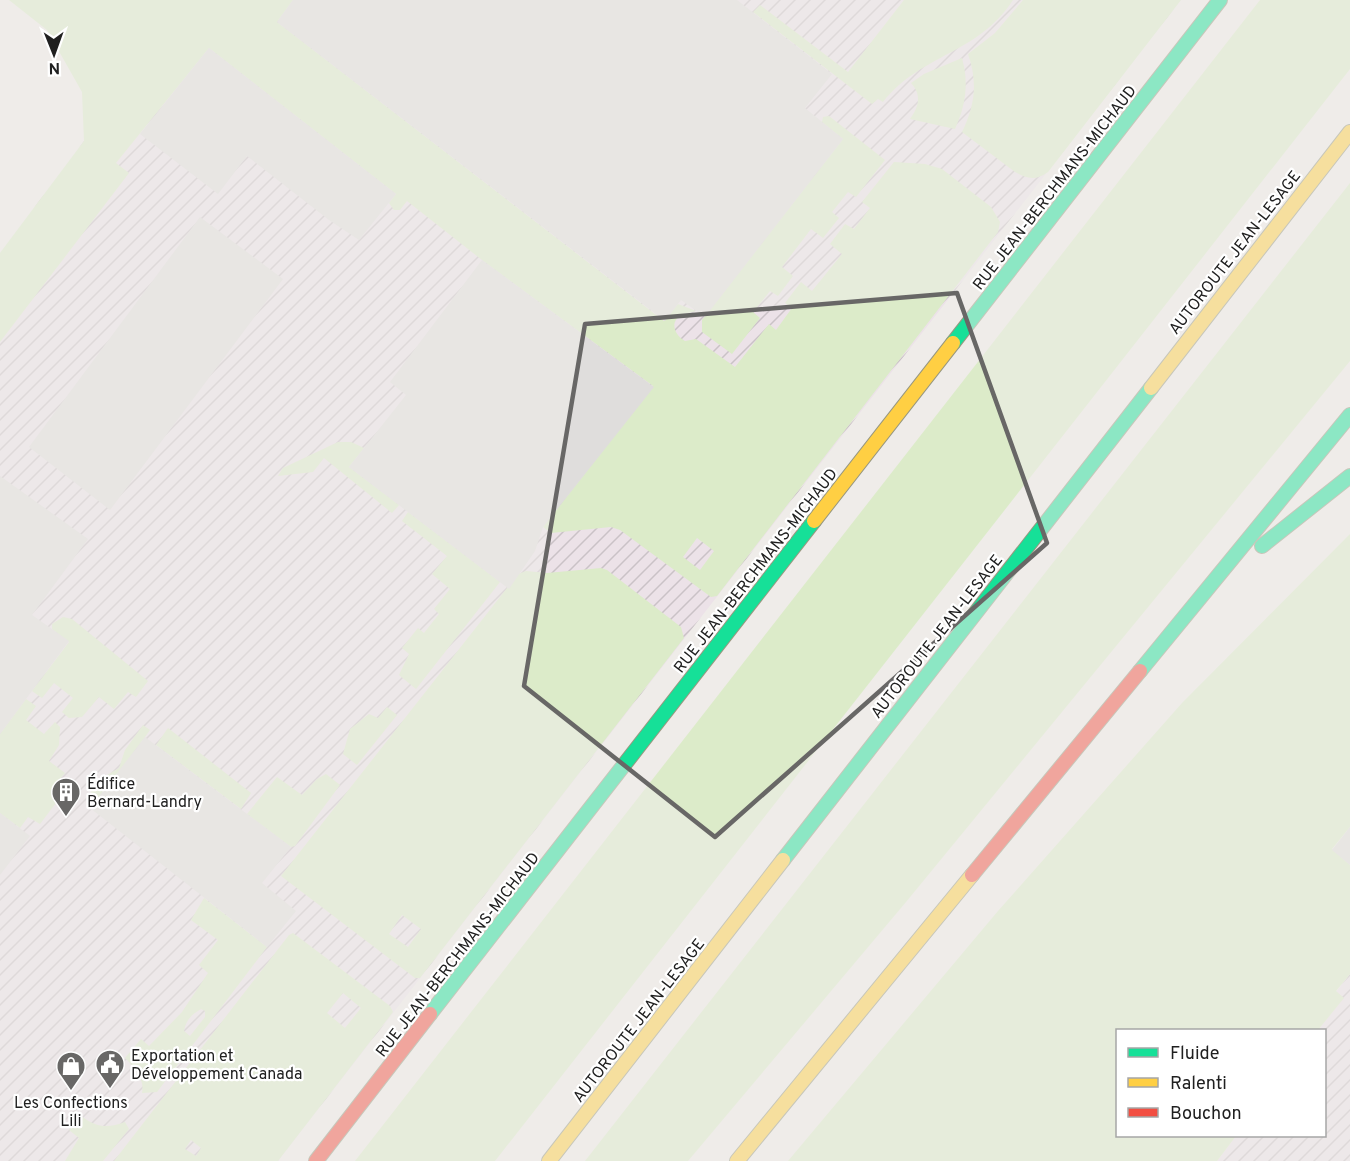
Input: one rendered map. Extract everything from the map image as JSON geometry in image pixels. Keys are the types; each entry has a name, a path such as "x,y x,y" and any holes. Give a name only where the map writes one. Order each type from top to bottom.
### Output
{"main road":[{"name":"RUE JEAN-BERCHMANS-MICHAUD","path":"316,1161 1220,0"},
{"name":"AUTOROUTE JEAN-LESAGE","path":"549,1161 1350,132"},
{"path":"737,1161 1214,584 1350,415"},
{"path":"1214,584 1350,476"}],"highlighted area":[{"path":"957,293 1047,543 715,837 524,686 585,324"}],"shaded area":[{"path":"141,0 1181,0 278,1161 0,1161 0,253 84,141"},
{"path":"293,0 737,0 832,74 805,108 843,139 705,317 681,300 665,321 277,22"},
{"path":"209,48 396,194 359,240 329,220 247,156 218,194 140,134"},
{"path":"200,217 283,279 110,510 29,447"},
{"path":"482,260 654,387 543,527 535,551 509,589 349,467 406,395 390,382"},
{"path":"0,476 88,539 32,615 69,641 0,734"},
{"path":"145,737 291,847 262,883 296,911 267,947 90,808"},
{"path":"0,813 30,836 0,875"},
{"path":"1350,827 1350,865 1332,850"},
{"path":"1350,974 1350,1161 1217,1161 1235,1137 1326,1137 1326,1029 1319,1029 1343,998 1336,992"}],"green space":[{"path":"9,0 293,0 277,22 664,321 678,304 696,311 677,318 674,325 678,336 685,341 696,339 735,367 769,324 776,330 792,308 785,303 801,282 812,291 842,254 830,244 845,224 854,229 870,208 862,202 894,162 925,164 942,169 991,207 1000,222 998,232 717,596 711,597 620,530 611,527 551,533 543,527 653,386 482,260 407,201 400,210 394,210 389,203 396,194 209,48 116,163 129,173 0,342 0,253 84,141 82,92 47,30","holes":["697,538 714,551 700,570 683,557"]},
{"path":"904,0 1013,0 999,18 983,32 915,73 883,102 878,99 872,104 753,12 760,5 848,72"},
{"path":"1023,0 1181,0 1048,172 1035,178 1015,172 962,132 970,113 974,94 973,74 968,54 995,33"},
{"path":"1260,0 1350,0 1350,69 495,1161 355,1161"},
{"path":"962,58 965,94 955,129 910,119 916,110 918,101 917,92 911,83 924,74"},
{"path":"829,116 885,160 856,197 848,192 832,212 839,218 823,238 811,229 782,267 793,276 778,296 770,291 753,312 760,318 732,354 702,332 702,320 843,139 822,122 823,117"},
{"path":"1350,183 1350,361 906,902 688,1161 585,1161"},
{"path":"338,442 351,442 364,448 349,467 399,505 392,513 324,458 313,472 278,476 283,468"},
{"path":"408,512 500,582 416,689 399,675 409,654 402,648 418,628 424,633 439,614 434,609 450,589 432,574 447,556 402,521"},
{"path":"1350,534 1350,827 1332,849 1350,865 1350,974 1336,991 1344,998 1319,1029 1116,1029 1116,1137 1235,1137 1217,1161 788,1161 998,911 1182,703"},
{"path":"601,568 607,570 681,627 684,638 420,978 415,978 281,876 518,574 526,571 547,573","holes":["402,915 421,929 408,947 389,934"]},
{"path":"63,617 72,619 148,681 136,697 128,692 114,709 99,697 82,717 69,718 62,712 73,698 54,683 42,698 32,691 69,642 52,629 52,624"},
{"path":"26,699 36,706 26,720 44,734 55,722 60,727 59,745 49,761 65,773 52,788 62,795 40,824 28,817 20,828 0,813 0,734"},
{"path":"387,707 397,715 357,765 343,754 350,729 369,714 378,718"},
{"path":"143,725 150,730 98,799 90,793 102,778 119,768 125,750"},
{"path":"168,728 251,793 241,809 156,745"},
{"path":"326,774 340,785 295,846 291,847 247,814 277,777 302,795 317,779"},
{"path":"204,898 267,947 157,1092 142,1093 140,1078 125,1058 141,1039 149,1046 182,1012 208,973 199,965 218,940 191,920","holes":["201,1009 205,1011 205,1017 190,1036 184,1031 188,1021"]},
{"path":"293,933 390,1006 393,1012 278,1161 114,1161 289,935","holes":["343,993 361,1008 345,1028 327,1013","191,1140 201,1148 196,1156 185,1149"]},
{"path":"81,1116 102,1126 113,1126 125,1122 129,1129 103,1161 65,1161 79,1138 69,1130"}],"traffic: fast":[{"path":"953,343 1220,0"},
{"path":"783,860 1151,388"},
{"path":"1140,671 1350,415"},
{"path":"1262,546 1350,476"},
{"path":"430,1014 814,521"}],"traffic: slow":[{"path":"1151,388 1350,132"},
{"path":"814,521 953,343"},
{"path":"549,1161 783,860"},
{"path":"737,1161 972,875"}],"traffic: jam":[{"path":"972,875 1140,671"},
{"path":"316,1161 430,1014"}],"place":[{"name":"Édifice Bernard-Landry","path":"66,818"},
{"name":"Exportation et Développement Canada","path":"110,1090"},
{"name":"Les Confections Lili","path":"71,1092"}]}
